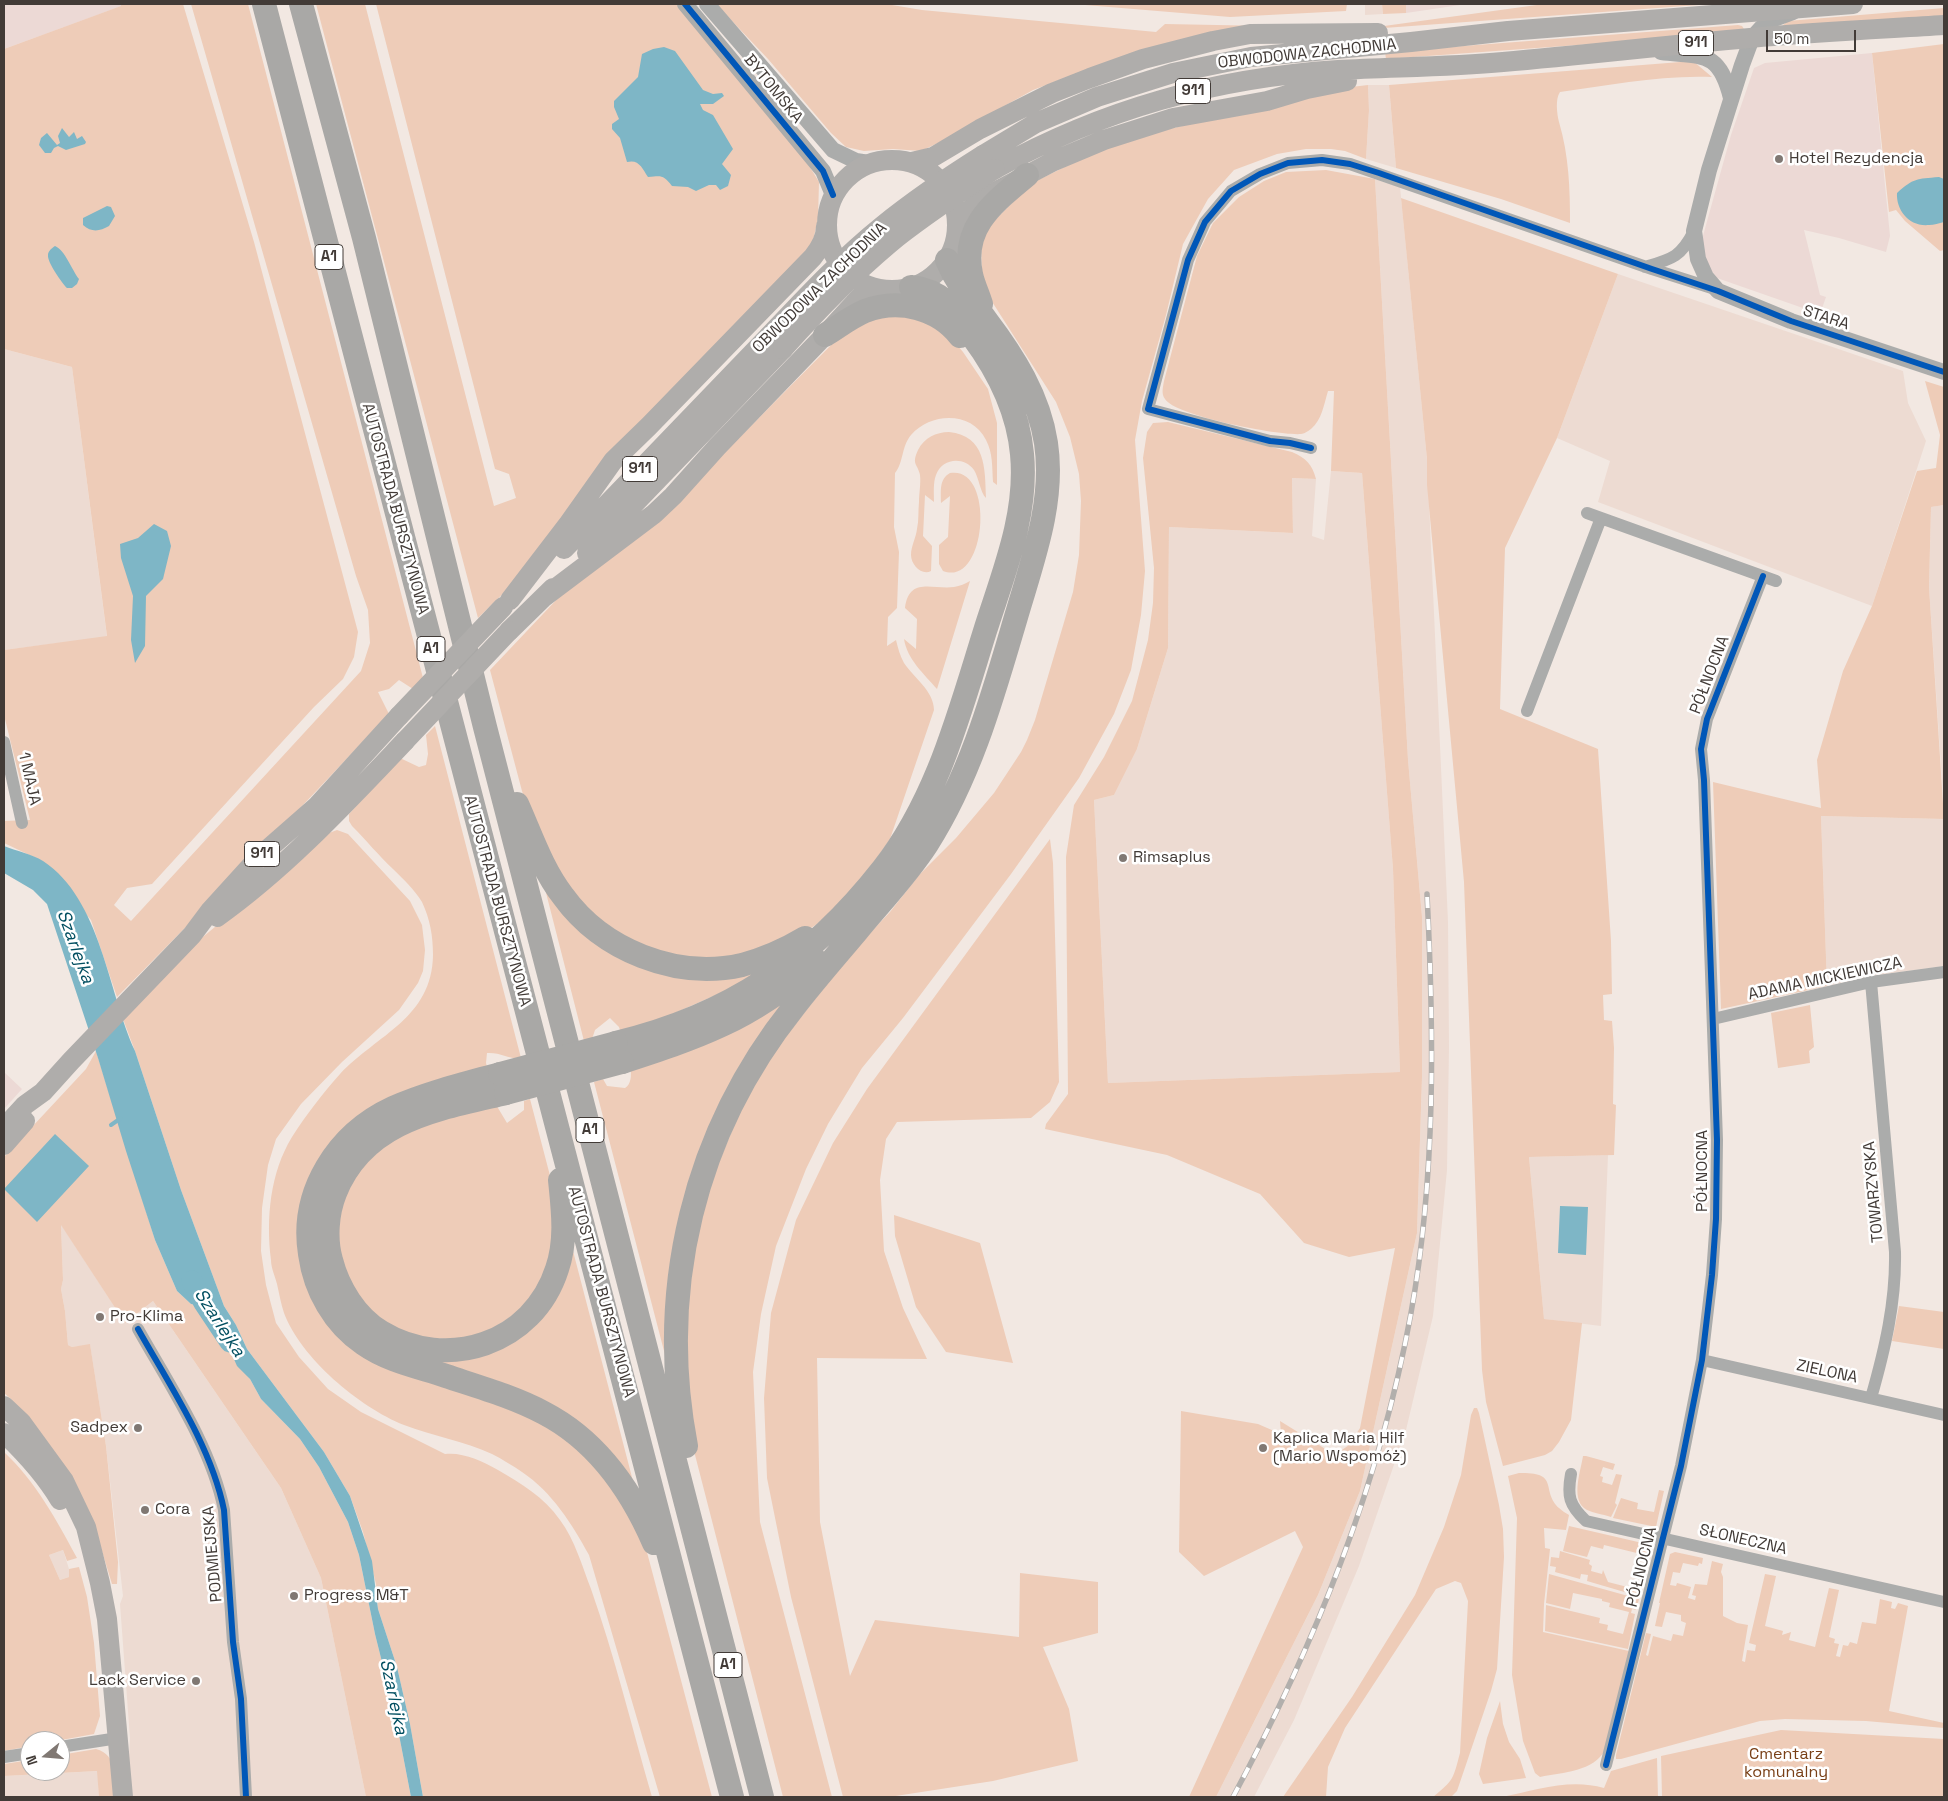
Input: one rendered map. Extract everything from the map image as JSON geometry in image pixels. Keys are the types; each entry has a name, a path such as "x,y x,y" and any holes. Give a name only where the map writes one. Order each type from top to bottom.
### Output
{"highway":[{"name":"AUTOSTRADA BURSZTYNOWA","path":"264,4 732,1797"},
{"name":"AUTOSTRADA BURSZTYNOWA","path":"301,4 366,247 485,727 762,1797"},
{"path":"986,320 971,276 971,244 978,225 988,209 996,200 1027,175"},
{"path":"684,1613 644,1518 616,1475 584,1440 557,1420 530,1406 474,1385 392,1359 372,1349 345,1327 330,1308 318,1286 308,1247 309,1216 316,1186 323,1172 345,1142 363,1126 394,1108 503,1083 619,1053 671,1028 693,1020 735,999 772,976 890,894 927,845 966,771 1005,655 1040,528 1048,478 1046,441 1032,396 1014,361 958,284 947,260"},
{"path":"694,1533 689,1462 682,1423 675,1340 681,1261 696,1193 723,1120 757,1058 851,921 881,871 909,830 930,790 947,749 1017,525 1023,482 1022,455 1016,421 1001,380 961,320 948,304 935,293 911,287"},
{"path":"826,335 865,311 881,307 912,306 935,315 946,321 958,333 977,357 1016,421"},
{"path":"485,727 541,859 554,883 563,897 588,924 617,944 640,956 660,962 692,968 722,968 741,965 776,954 804,939 851,921"},
{"path":"503,1083 395,1127 364,1149 347,1168 339,1184 333,1198 328,1228 328,1242 333,1268 342,1289 362,1316 380,1332 414,1347 434,1351 456,1351 477,1347 509,1332 531,1313 545,1297 558,1269 563,1236 563,1215 554,1111"}],"main road":[{"name":"911","path":"1830,6 1853,4"},
{"name":"OBWODOWA ZACHODNIA","path":"989,162 1036,123 1076,105 1143,82 1192,69 1251,57 1508,31 1830,6"},
{"name":"911","path":"1752,38 1944,25"},
{"path":"507,604 569,523 613,461 813,257 823,243 826,234 828,210 833,195 848,176 869,163 890,159 912,162 933,157 1018,109 1090,78 1144,59 1237,36 1266,33 1508,31"},
{"name":"OBWODOWA ZACHODNIA","path":"192,935 225,911 277,868 335,814 509,631 544,597 776,342 831,272 881,226 921,195 989,162 1048,141 1087,124 1130,109 1203,88 1338,70 1465,66 1752,38"},
{"path":"957,225 971,208 981,200 1027,175 1104,140 1172,118 1267,101 1307,89 1405,68"},
{"path":"826,226 831,249 844,270 858,281 875,288 893,290 911,287 925,281 937,272 947,260 952,249 957,225 952,198 945,186 930,172 912,162"},
{"path":"544,597 654,514 826,335 859,298 875,288"},
{"name":"OBWODOWA ZACHODNIA","path":"507,604 539,575 776,342"},
{"name":"911","path":"4,1128 25,1105 43,1092 192,935 210,911 254,863 317,806 399,716 507,604"},
{"name":"911","path":"4,1145 32,1114 43,1092"},
{"path":"4,1406 21,1422 64,1481 86,1527 107,1619 123,1797"},
{"path":"4,1433 52,1487 77,1530 91,1548"}],"street":[{"name":"BYTOMSKA","path":"685,4 823,171 833,195"},
{"name":"BYTOMSKA","path":"707,4 833,150 856,161 869,163"},
{"path":"1645,267 1676,256 1688,244 1694,231 1709,170 1731,98 1752,38 1760,28 1774,19 1792,12 1830,6"},
{"path":"1640,49 1703,56 1714,62 1721,70 1727,82 1731,98"},
{"path":"1311,448 1270,441 1148,409 1188,260 1205,222 1231,192 1260,174 1288,163 1322,160 1350,164 1718,291"},
{"path":"1694,231 1698,258 1706,277 1718,291"},
{"name":"STARA","path":"1718,291 1791,321 1944,372"},
{"path":"1587,513 1776,581"},
{"path":"1527,711 1601,518"},
{"name":"PÓŁNOCNA","path":"1606,1765 1683,1458 1702,1360 1712,1275 1716,1219 1717,1140 1704,780 1701,749 1707,719 1763,576"},
{"name":"1 MAJA","path":"4,742 22,822"},
{"name":"ADAMA MICKIEWICZA","path":"1713,1019 1871,982 1944,972"},
{"name":"TOWARZYSKA","path":"1871,982 1894,1232 1896,1282 1881,1362 1871,1398"},
{"name":"PODMIEJSKA","path":"138,1329 200,1442 220,1490 224,1510 233,1642 241,1699 246,1797"},
{"name":"ZIELONA","path":"1702,1360 1944,1415"},
{"name":"SŁONECZNA","path":"1571,1474 1569,1496 1572,1505 1586,1520 1944,1602"},
{"path":"70,1745 118,1738"},
{"path":"4,1757 20,1755"}],"shaded area":[{"path":"4,4 121,4 122,6 4,49"},
{"path":"1365,4 1382,4 1383,14 1365,15"},
{"path":"1406,4 1467,4 1406,13"},
{"path":"1872,53 1890,236 1886,252 1804,230 1820,295 1826,297 1820,314 1717,278 1705,264 1701,243 1731,135 1754,68 1765,63"},
{"path":"1368,85 1389,85 1396,168 1366,159 1369,110"},
{"path":"1375,179 1400,187 1427,459 1448,922 1449,1047 1447,1170 1433,1316 1406,1430 1359,1566 1294,1720 1254,1797 1216,1797 1318,1595 1360,1491 1417,1233 1422,1077 1422,917 1408,760"},
{"path":"1618,274 1903,371 1908,403 1926,441 1872,606 1598,502 1610,461 1557,438"},
{"path":"4,349 72,367 107,637 4,650"},
{"path":"1331,471 1362,473 1393,869 1400,1072 1108,1083 1094,800 1114,795 1137,749 1168,648 1169,527 1293,533 1292,478 1316,479 1312,536 1324,540"},
{"path":"1944,505 1944,811 1929,587 1931,507"},
{"path":"1821,816 1944,819 1944,966 1871,976 1827,986"},
{"path":"4,1072 22,1089 4,1109"},
{"path":"1608,1155 1601,1326 1544,1319 1529,1157"},
{"path":"61,1224 125,1323 153,1301 281,1488 321,1578 366,1797 117,1797 129,1757 130,1738 120,1604 123,1596 106,1446 90,1345 72,1347 68,1345 61,1289 63,1280"},
{"path":"63,1550 69,1569 69,1577 60,1580 49,1555"},
{"path":"98,1771 99,1797 4,1797 4,1776 20,1775 20,1781 70,1781 70,1772"}],"green space":[{"path":"121,4 183,4 254,242 358,632 354,657 343,679 314,707 152,884 127,888 114,905 131,921 361,671 370,643 368,610 356,576 191,4 248,4 423,678 413,689 399,680 389,689 378,692 389,714 235,877 117,997 91,920 42,861 4,843 4,821 30,820 4,715 4,650 107,636 72,367 4,349 4,49 121,6"},
{"path":"316,4 365,4 494,506 516,498 509,474 495,469 376,4 677,4 805,159 819,182 818,219 812,245 518,579 478,618"},
{"path":"716,4 886,4 922,10 1156,32 1165,24 1268,26 1102,64 1033,90 921,151 893,149 864,151 846,147 831,133 768,59"},
{"path":"1073,4 1347,4 1346,11 1230,17"},
{"path":"1382,4 1406,4 1406,13 1383,14"},
{"path":"1544,4 1712,4 1384,28 1384,26"},
{"path":"1944,8 1944,17 1783,28 1783,25 1788,21"},
{"path":"1738,25 1744,29 1688,37 1386,59 1385,52"},
{"path":"1944,44 1944,250 1940,251 1905,221 1896,210 1889,212 1872,53"},
{"path":"1693,61 1712,77 1655,79 1560,92 1557,99 1557,111 1567,160 1570,223 1501,199 1396,168 1389,85"},
{"path":"1368,85 1369,110 1366,159 1345,151 1306,149 1277,154 1234,170 1208,199 1183,244 1142,401 1135,440 1145,571 1141,615 1131,670 1114,714 1079,778 1011,874 903,1018 862,1068 828,1124 806,1169 776,1246 761,1314 753,1372 760,1522 832,1797 783,1797 694,1451 683,1347 699,1211 754,1077 851,953 890,912 919,875 956,838 994,793 1021,752 1035,720 1073,592 1079,555 1081,501 1079,474 1070,437 1056,402 982,286 981,234 1032,183 1085,157 1148,134 1343,88"},
{"path":"1326,170 1375,179 1408,760 1422,917 1422,1077 1417,1233 1360,1491 1318,1595 1216,1797 1189,1797 1303,1547 1295,1531 1204,1576 1179,1552 1181,1411 1258,1424 1281,1434 1280,1421 1335,1455 1349,1445 1360,1428 1395,1248 1349,1257 1304,1243 1260,1194 1167,1155 1045,1129 1046,1124 1068,1094 1066,857 1074,805 1104,757 1132,701 1148,640 1153,603 1154,568 1143,458 1147,432 1153,423 1168,422 1292,452 1301,457 1313,469 1316,479 1292,478 1293,533 1169,527 1168,648 1137,749 1114,795 1094,800 1108,1083 1400,1072 1393,869 1362,473 1331,471 1334,391 1328,391 1322,411 1315,425 1301,434 1272,432 1207,418 1173,405 1165,399 1163,393 1164,381 1197,256 1213,223 1239,197 1264,181 1286,172"},
{"path":"1401,198 1618,274 1557,438 1505,548 1500,709 1598,749 1611,941 1612,994 1603,995 1604,1020 1612,1021 1614,1048 1613,1104 1616,1105 1614,1155 1529,1157 1544,1319 1582,1323 1571,1420 1559,1442 1552,1451 1545,1455 1503,1466 1486,1402 1482,1370 1464,882 1427,485 1427,459"},
{"path":"898,314 941,326 963,352 988,389 997,423 997,485 993,482 990,450 980,431 971,424 951,418 929,422 919,427 908,440 895,473 894,527 899,552 897,608 888,617 887,646 896,640 904,663 931,697 934,710 890,839 855,890 817,924 766,951 695,961 628,943 574,899 532,822 490,670 578,577 732,445 845,331 870,317"},
{"path":"1925,381 1944,387 1944,505 1931,507 1929,587 1944,819 1821,816 1827,986 1721,1009 1713,782 1821,808 1817,760 1843,671 1872,606 1917,471 1936,468 1940,435"},
{"path":"949,432 961,435 977,447 984,465 986,498 976,473 970,465 965,462 954,461 948,462 939,469 934,481 934,502 925,495 923,536 932,546 931,571 924,572 915,566 911,559 918,526 920,485 920,475 915,459 918,450 927,439 940,433"},
{"path":"950,473 965,476 974,487 980,505 977,545 969,562 958,571 943,571 939,564 939,545 948,537 950,496 941,503 941,486 946,476"},
{"path":"970,581 937,689 917,666 906,646 904,639 916,649 917,619 905,608 907,598 917,588 954,587"},
{"path":"435,726 521,1058 487,1053 486,1063 488,1071 362,1118 319,1302 533,1414 605,1471 644,1541 712,1797 660,1797 589,1555 576,1532 552,1499 533,1480 496,1456 481,1449 404,1425 387,1417 351,1394 304,1347 292,1330 282,1306 272,1266 269,1228 274,1181 285,1151 309,1112 340,1074 413,1010 423,995 430,977 433,955 429,921 422,902 409,885 352,826 349,821 349,814 400,758 419,767 426,765 428,754 426,735"},
{"path":"337,830 348,834 410,901 422,925 425,950 423,971 418,983 399,1010 342,1062 301,1104 276,1139 268,1165 262,1208 261,1251 266,1285 276,1323 299,1357 328,1389 361,1412 445,1454 459,1454 479,1460 516,1480 547,1504 554,1512 570,1536 578,1553 600,1615 652,1797 423,1797 410,1724 397,1667 378,1609 376,1584 363,1532 350,1496 324,1452 247,1349 236,1325 224,1306 181,1190 123,1019 187,950 329,833"},
{"path":"1050,839 1053,863 1059,1082 1050,1102 1031,1118 897,1122 886,1139 880,1180 884,1251 903,1308 927,1359 817,1358 820,1522 850,1676 875,1620 1019,1637 1020,1573 1098,1582 1098,1633 1043,1647 1069,1709 1078,1761 993,1781 889,1797 843,1797 791,1597 767,1478 764,1398 771,1313 796,1220 833,1143 867,1089"},
{"path":"544,885 613,950 759,969 764,974 622,1036 619,1027 610,1018 595,1030 592,1039 584,1041"},
{"path":"803,984 715,1126 670,1374 594,1082 603,1079 607,1086 625,1088 629,1084 630,1068"},
{"path":"1810,1005 1814,1047 1809,1051 1810,1063 1778,1068 1771,1013"},
{"path":"96,1051 155,1240 177,1291 191,1304 213,1308 216,1325 226,1341 229,1351 250,1379 261,1399 300,1439 319,1467 348,1522 359,1555 375,1634 395,1714 411,1797 366,1797 321,1578 281,1488 153,1301 125,1323 61,1225 63,1280 61,1289 68,1345 72,1347 90,1344 106,1446 118,1562 117,1584 112,1584 101,1548 11,1399 4,1393 4,1157 86,1069"},
{"path":"530,1099 554,1191 556,1245 531,1304 473,1341 402,1336 355,1298 334,1240 349,1179 403,1129 495,1103 507,1123 524,1110 524,1101"},
{"path":"894,1215 980,1243 1013,1363 946,1352 916,1307 895,1236"},
{"path":"573,1251 634,1485 605,1451 416,1356 488,1353"},
{"path":"1899,1306 1944,1312 1944,1349 1892,1341"},
{"path":"1474,1408 1477,1408 1479,1413 1499,1505 1503,1529 1504,1557 1497,1669 1457,1791 1451,1797 1433,1797 1452,1778 1460,1753 1468,1601 1461,1583 1455,1581 1436,1589 1345,1728 1328,1767 1326,1797 1283,1797 1352,1697 1415,1595 1444,1527 1461,1475 1471,1415"},
{"path":"4,1452 36,1488 77,1558 67,1561 63,1550 49,1555 60,1580 69,1577 69,1569 79,1567 87,1597 94,1643 100,1716 94,1734 70,1738 70,1731 20,1731 20,1748 4,1751"},
{"path":"1583,1456 1615,1464 1613,1470 1603,1467 1600,1476 1603,1477 1602,1482 1612,1485 1616,1474 1622,1475 1615,1503 1617,1505 1611,1517 1590,1511 1580,1503 1577,1490"},
{"path":"1519,1473 1532,1473 1545,1479 1554,1501 1560,1509 1569,1515 1566,1530 1544,1528 1545,1548 1550,1549 1543,1632 1629,1651 1606,1749 1600,1757 1586,1767 1540,1777 1535,1773 1523,1741 1512,1675 1517,1518 1508,1476"},
{"path":"1659,1490 1664,1491 1656,1527 1613,1518 1621,1498 1638,1503 1637,1509 1654,1512"},
{"path":"1569,1526 1651,1545 1649,1556 1604,1545 1603,1549 1591,1546 1587,1557 1563,1551"},
{"path":"1560,1551 1590,1560 1591,1571 1602,1574 1603,1570 1608,1582 1639,1590 1638,1596 1587,1581 1588,1575 1581,1574 1580,1579 1555,1572 1556,1567 1550,1566 1551,1557 1559,1558"},
{"path":"1675,1552 1703,1558 1702,1564 1699,1563 1698,1566 1683,1563 1680,1573 1673,1572 1670,1585 1676,1586 1677,1583 1691,1587 1688,1598 1695,1600 1696,1596 1692,1595 1695,1584 1707,1585 1712,1561 1723,1564 1721,1572 1723,1577 1723,1616 1737,1623 1748,1625 1742,1661 1745,1662 1747,1650 1755,1651 1756,1645 1749,1643 1765,1574 1776,1576 1765,1626 1783,1631 1782,1635 1791,1632 1789,1640 1815,1647 1829,1588 1839,1590 1829,1637 1835,1639 1834,1643 1839,1644 1836,1656 1840,1657 1843,1645 1848,1646 1850,1642 1857,1644 1862,1622 1876,1624 1880,1599 1892,1602 1891,1608 1895,1609 1898,1603 1908,1606 1889,1711 1944,1723 1944,1728 1866,1721 1785,1719 1760,1721 1616,1759 1646,1633 1651,1634 1646,1655 1648,1656 1653,1636 1671,1641 1673,1634 1683,1636 1686,1623 1681,1621 1681,1615 1666,1612 1662,1627 1655,1626 1670,1554"},
{"path":"1549,1574 1639,1599 1636,1610 1632,1609 1631,1613 1635,1614 1628,1649 1545,1631 1546,1605 1600,1618 1599,1623 1608,1625 1607,1630 1623,1634 1629,1612 1609,1607 1610,1603 1602,1601 1602,1599 1573,1593 1570,1609 1546,1603"},
{"path":"1500,1701 1503,1724 1509,1742 1520,1759 1526,1778 1483,1784 1479,1774 1487,1738"},
{"name":"Cmentarz komunalny","path":"1781,1730 1944,1739 1944,1797 1662,1797 1661,1756"},
{"path":"96,1749 108,1756 114,1768 117,1797 99,1797 97,1771 70,1772 70,1753"},
{"path":"1657,1758 1658,1797 1502,1797 1553,1786 1579,1784 1604,1788 1611,1771"},
{"path":"20,1762 20,1775 4,1776 4,1764"}],"water":[{"path":"664,47 675,51 703,90 713,94 722,93 724,96 713,104 700,104 703,110 713,115 733,149 722,164 731,175 728,186 720,190 716,185 709,185 696,191 688,187 672,186 666,179 661,177 648,177 637,163 627,162 620,138 612,129 612,124 619,119 614,107 614,101 638,77 642,54"},
{"path":"62,128 69,137 74,132 77,139 82,136 86,142 85,144 66,150 58,146 51,153 45,153 39,145 41,138 47,133 57,145 60,143 58,136"},
{"path":"1939,177 1944,179 1944,222 1933,225 1915,223 1901,211 1897,193 1916,180"},
{"path":"107,206 111,207 115,216 109,226 96,230 83,225 83,218"},
{"path":"55,246 65,256 79,279 72,288 67,288 55,272 48,258 50,250"},
{"path":"154,524 167,531 171,546 163,579 146,596 145,646 135,663 131,640 133,596 121,558 120,544 138,538"},
{"path":"4,846 29,854 43,861 62,878 78,898 101,948 181,1190 224,1306 236,1325 247,1349 324,1452 350,1496 372,1561 378,1609 397,1667 410,1724 423,1797 411,1797 395,1714 375,1634 359,1555 348,1522 319,1467 300,1439 261,1399 250,1379 237,1366 226,1341 216,1325 213,1308 191,1304 177,1291 155,1240 47,904 33,890 4,873"},
{"path":"55,1134 89,1166 37,1222 4,1189"},
{"path":"1560,1206 1588,1207 1586,1255 1558,1253"}],"waterway":[{"path":"111,1125 121,1118"},
{"name":"Szarlejka","path":"192,1281 230,1342"}],"railway":[{"path":"1233,1797 1291,1681 1341,1562 1363,1501 1398,1377 1419,1261 1429,1156 1432,1051 1427,894"}],"cycle path":[{"path":"685,4 823,171 833,195"},
{"path":"1311,448 1270,441 1148,409 1188,260 1205,222 1231,191 1260,174 1288,163 1322,160 1350,164 1379,173 1718,291 1791,321 1944,372"},
{"path":"1606,1765 1681,1466 1702,1360 1712,1275 1716,1219 1717,1140 1704,780 1701,749 1707,719 1763,576"},
{"path":"138,1329 200,1440 218,1486 224,1510 233,1642 241,1699 246,1797"}],"place":[{"name":"Hotel Rezydencja","path":"1779,159"},
{"name":"Rimsaplus","path":"1123,858"},
{"name":"Pro-Klima","path":"100,1317"},
{"name":"Sadpex","path":"138,1428"},
{"name":"Kaplica Maria Hilf (Mario Wspomóż)","path":"1263,1448"},
{"name":"Cora","path":"145,1510"},
{"name":"Progress M&T","path":"294,1596"},
{"name":"Lack Service","path":"196,1681"}]}
